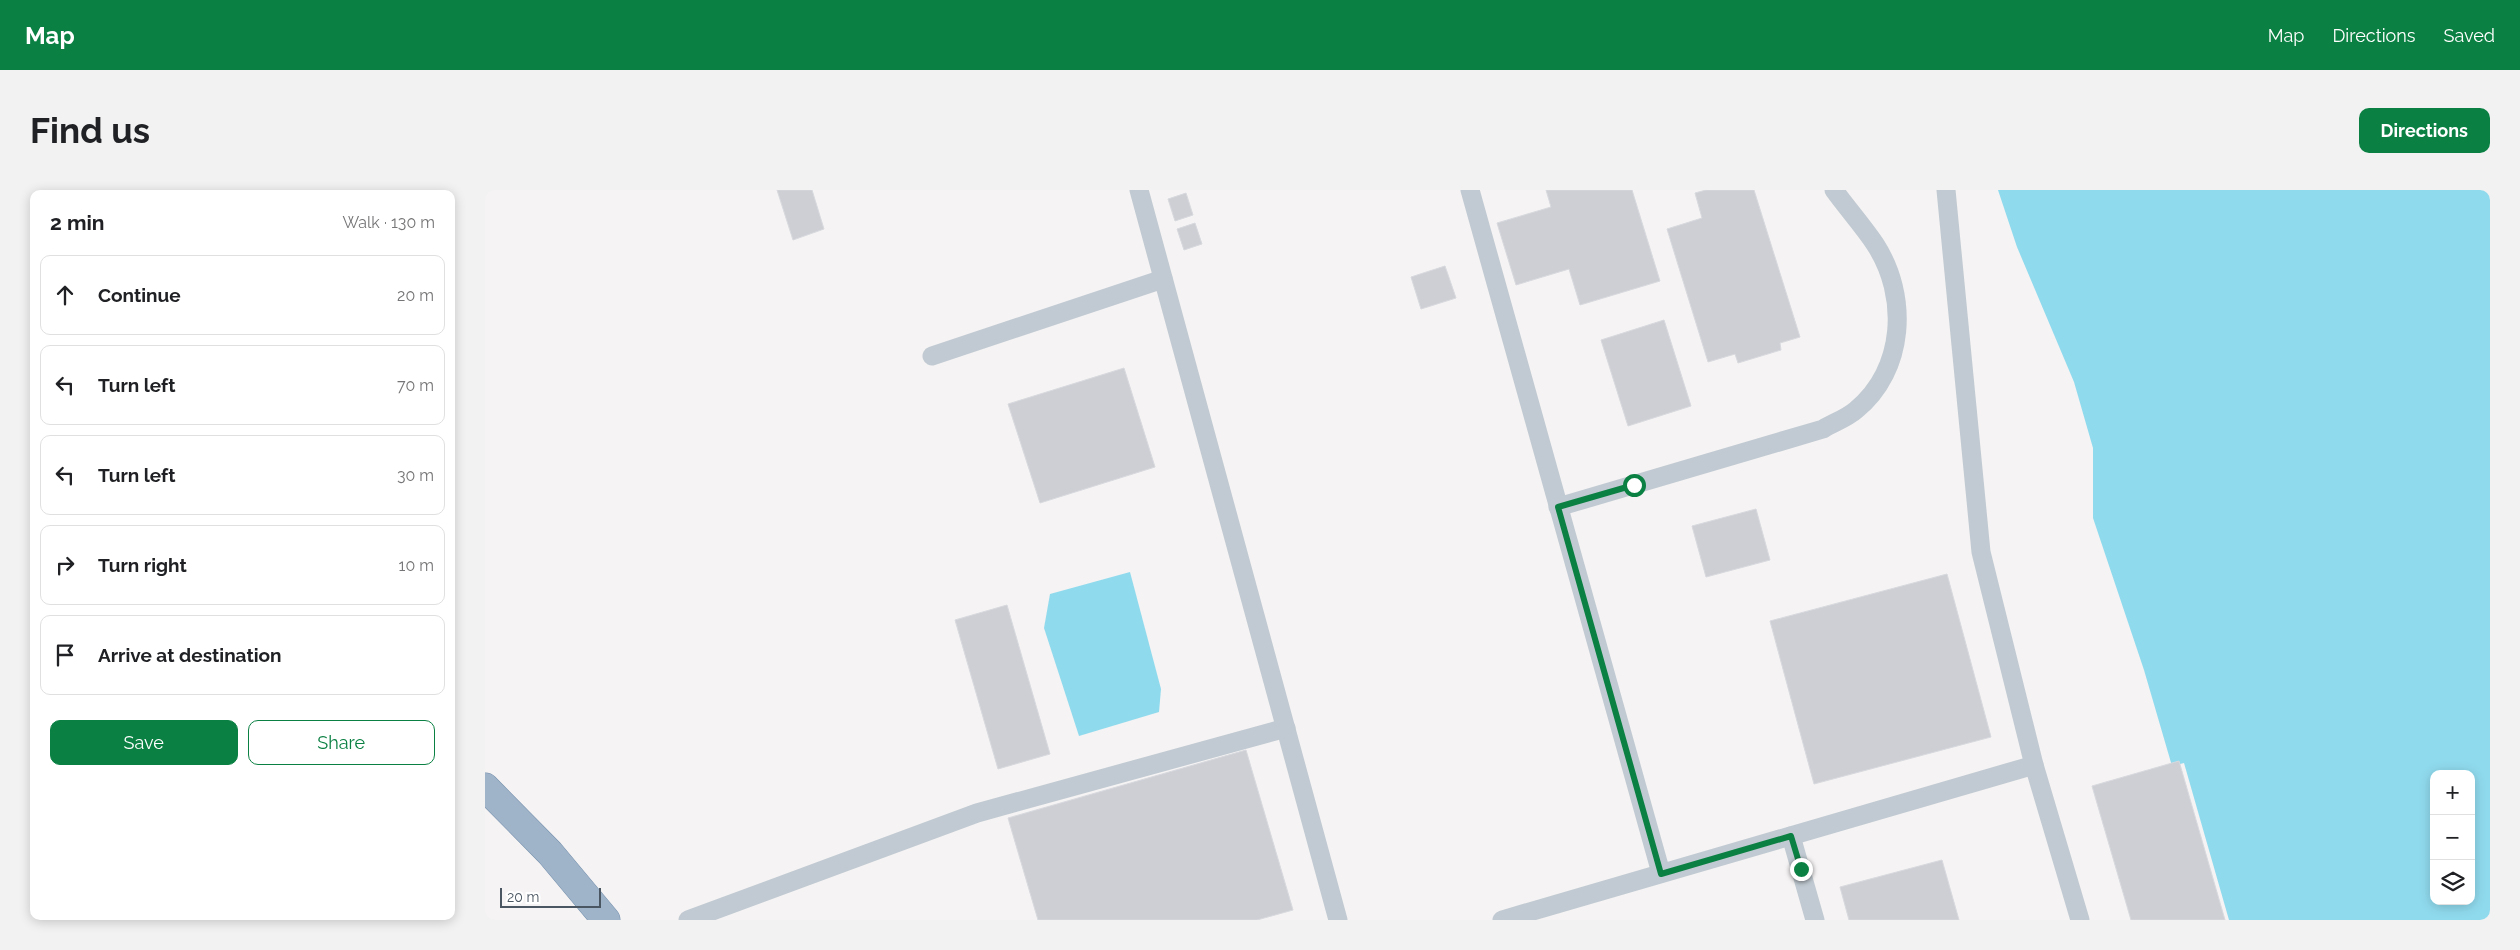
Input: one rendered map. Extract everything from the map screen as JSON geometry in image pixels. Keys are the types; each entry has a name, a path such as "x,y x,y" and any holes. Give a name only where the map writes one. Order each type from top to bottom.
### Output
{"highway":[{"path":"485,787 550,853 605,920"}],"lane":[{"path":"1139,190 1338,920"},
{"path":"1470,190 1661,874"},
{"path":"1558,507 1823,428 1855,411 1873,393 1885,374 1895,348 1897,321 1895,289 1876,246 1834,190"},
{"path":"1946,190 1981,552 2034,765 2080,920"},
{"path":"932,356 1163,280"},
{"path":"688,920 977,813 1286,728"},
{"path":"1502,920 2034,765"},
{"path":"1791,836 1815,920"}],"water":[{"path":"1998,190 2490,190 2490,920 2229,920 2184,763 2172,766 2144,670 2093,518 2093,448 2074,382 2017,247"},
{"path":"1130,572 1161,689 1159,712 1079,736 1044,628 1050,594"}],"building":[{"path":"777,190 812,190 824,229 793,240"},
{"path":"1546,190 1632,190 1660,281 1580,305 1569,269 1516,285 1497,223 1551,207"},
{"path":"1706,190 1754,190 1800,337 1780,343 1781,350 1738,363 1735,354 1708,362 1667,229 1702,218 1695,193"},
{"path":"1186,193 1193,215 1175,221 1168,199"},
{"path":"1195,223 1202,244 1184,250 1177,229"},
{"path":"1445,266 1456,298 1421,309 1411,277"},
{"path":"1664,320 1691,406 1628,426 1601,340"},
{"path":"1124,368 1155,467 1040,503 1008,404"},
{"path":"1756,509 1770,560 1706,577 1692,526"},
{"path":"1947,574 1991,737 1814,784 1770,621"},
{"path":"1007,605 1050,754 998,769 955,620"},
{"path":"1246,750 1293,910 1257,920 1038,920 1008,818"},
{"path":"2179,761 2225,920 2131,920 2092,786"},
{"path":"1942,860 1959,920 1849,920 1840,887"}],"route":[{"path":"1634,485 1558,507 1661,874 1791,836 1801,869"}]}
